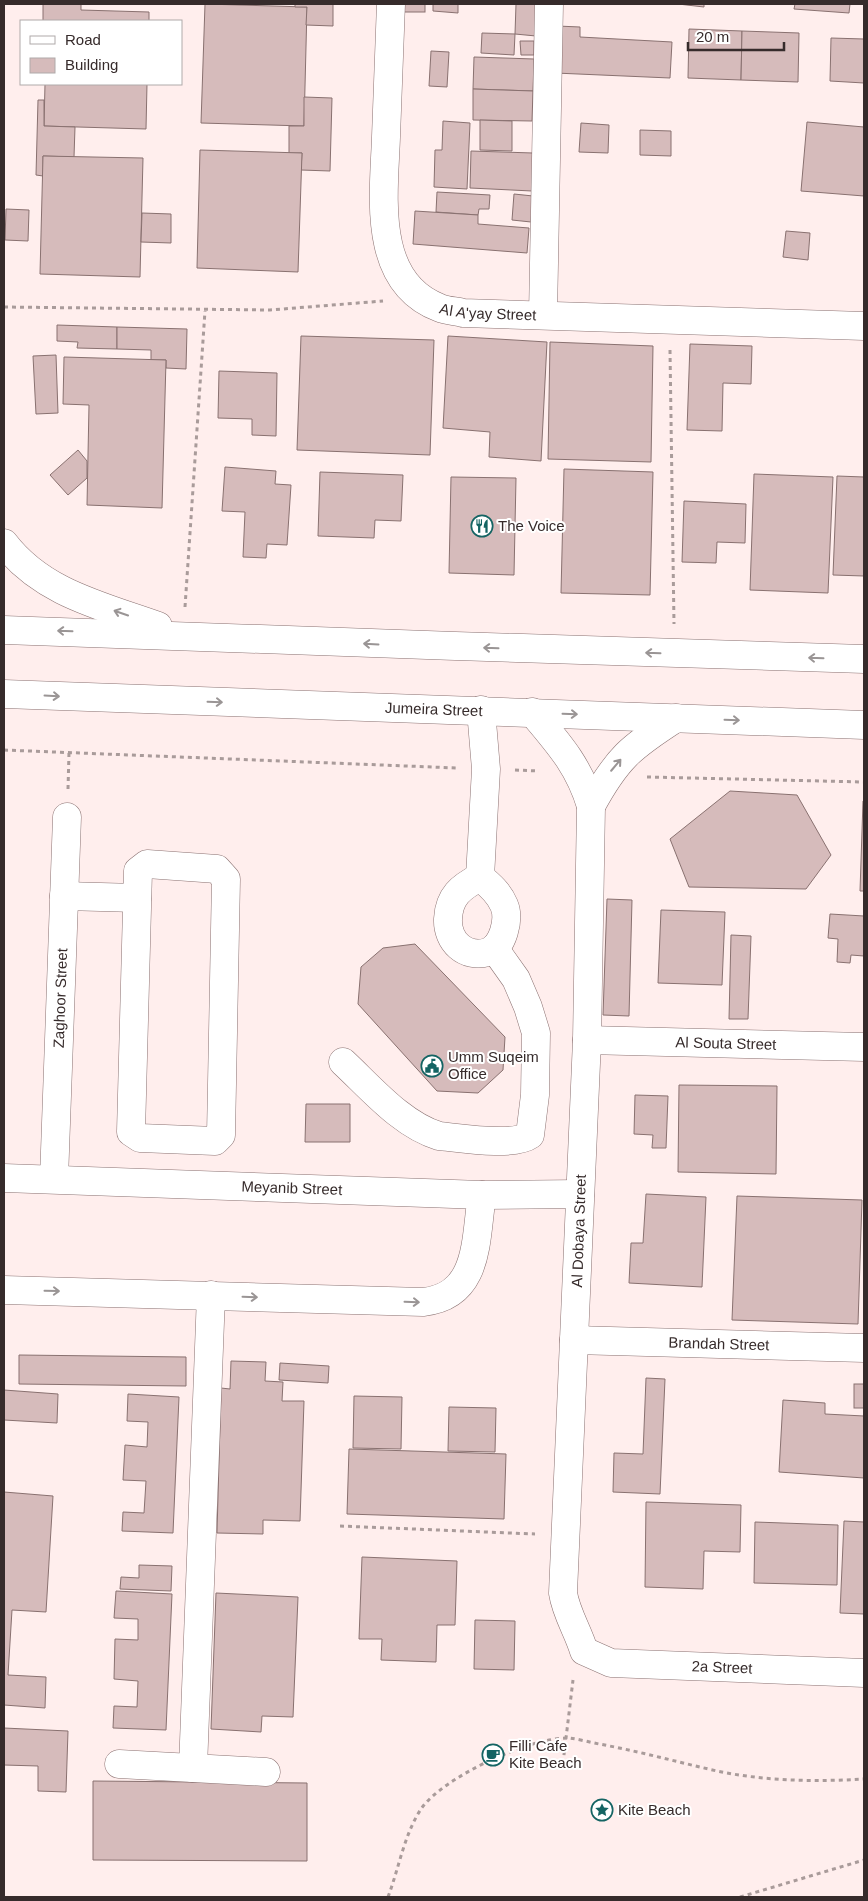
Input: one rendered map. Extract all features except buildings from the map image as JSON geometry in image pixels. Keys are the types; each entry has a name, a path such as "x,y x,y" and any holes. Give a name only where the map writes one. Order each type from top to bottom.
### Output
{"street":[{"name":"Al A'yay Street","path":"390,4 384,228 395,264 404,280 420,297 440,308 463,313 864,326"},
{"path":"543,315 549,4"},
{"path":"4,543 15,558 36,576 60,590 183,635"},
{"path":"4,630 183,635 420,646 864,659"},
{"name":"Jumeira Street","path":"4,694 864,725"},
{"path":"480,877 458,890 452,898 449,909 449,933 452,941 466,951 488,952 494,948 503,936 506,907 498,894 480,877 486,769 481,710"},
{"name":"Al Dobaya Street","path":"532,712 566,752 579,772 591,806 587,1040 564,1599 570,1618 577,1628 584,1651"},
{"name":"Al Dobaya Street","path":"591,806 607,776 630,750 676,718"},
{"name":"Zaghoor Street","path":"54,1180 67,817"},
{"path":"147,864 217,869 226,879 221,1135 214,1141 140,1138 131,1132 137,898 138,871 147,864"},
{"path":"64,896 137,898"},
{"path":"342,1062 402,1116 430,1133 439,1136 508,1141 524,1139 530,1135 535,1095 536,1034 528,1006 516,979 494,948"},
{"name":"Al Souta Street","path":"587,1040 864,1047"},
{"name":"Meyanib Street","path":"4,1178 482,1195 580,1194"},
{"path":"4,1290 439,1301 453,1293 464,1281 470,1266 482,1195"},
{"path":"193,1768 211,1295"},
{"name":"Brandah Street","path":"574,1340 864,1348"},
{"name":"2a Street","path":"584,1651 611,1663 864,1673"},
{"path":"119,1764 266,1772"}],"path":[{"path":"4,306 205,311 313,308 420,297"},
{"path":"183,635 205,311"},
{"path":"670,320 674,653"},
{"path":"4,750 579,772"},
{"path":"607,776 864,782"},
{"path":"340,1526 566,1535"},
{"path":"563,1763 568,1738 571,1685 584,1651"},
{"path":"388,1897 409,1830 422,1807 439,1790 466,1773 498,1757 530,1746 568,1738 618,1747 720,1772 781,1779 864,1779"},
{"path":"740,1897 864,1860"}],"place":[{"name":"The Voice","path":"482,526"},
{"name":"Umm Suqeim Office","path":"432,1066"},
{"name":"Filli Cafe Kite Beach","path":"493,1755"},
{"name":"Kite Beach","path":"602,1810"}]}
